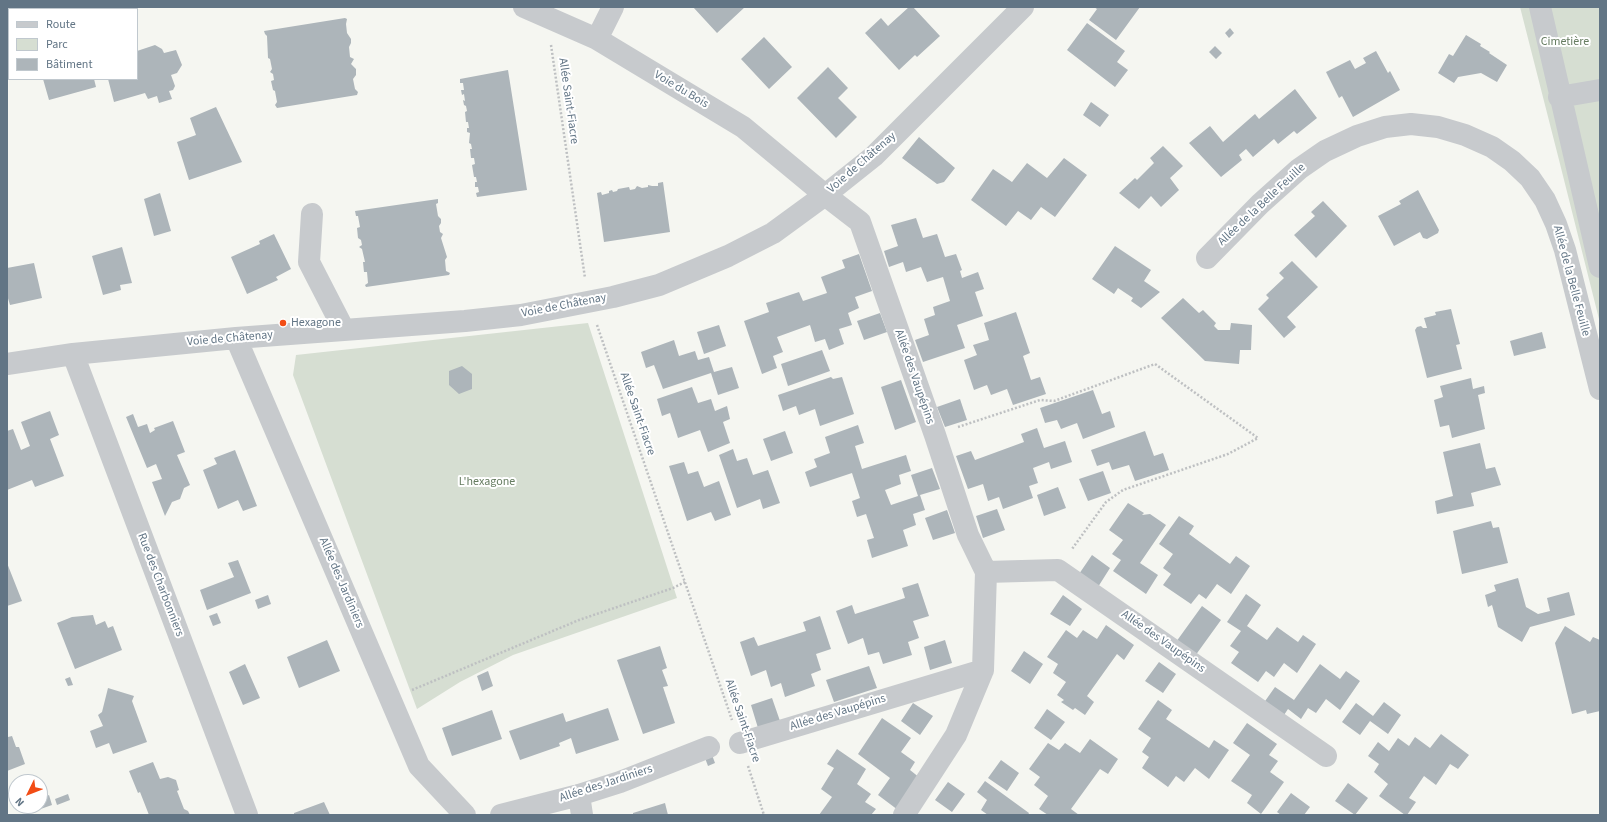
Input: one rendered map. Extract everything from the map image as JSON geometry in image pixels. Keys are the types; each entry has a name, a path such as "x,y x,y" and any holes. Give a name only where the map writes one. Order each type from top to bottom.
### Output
{"street":[{"name":"Voie du Bois","path":"524,7 546,18 597,39 743,126 825,195"},
{"path":"597,39 614,7"},
{"name":"Voie de Châtenay","path":"7,364 72,354 236,338 481,320 521,315 590,302 658,285 728,256 773,233 825,195 874,156 1023,7"},
{"path":"1540,7 1559,97 1592,198 1600,268"},
{"path":"1559,97 1600,90"},
{"name":"Allée de la Belle Feuille","path":"1207,258 1298,168 1325,151 1357,136 1385,127 1412,124 1438,127 1465,135 1492,147 1512,161 1530,178 1545,200 1556,224 1565,250 1600,389"},
{"name":"Allée des Vaupépins","path":"825,195 860,222 935,435 968,535 986,572 983,670 956,735 904,815"},
{"path":"312,214 309,262 344,330"},
{"name":"Allée des Jardiniers","path":"236,338 419,766 465,815"},
{"name":"Rue des Charbonniers","path":"72,354 247,815"},
{"path":"986,572 1058,570"},
{"name":"Allée des Vaupépins","path":"1058,570 1326,756"},
{"name":"Allée des Vaupépins","path":"740,743 983,670"},
{"name":"Allée des Jardiniers","path":"501,815 580,805 620,782 710,747"}],"path":[{"name":"Allée Saint-Fiacre","path":"546,18 590,302 764,815"},
{"path":"935,435 1040,400 1054,400 1155,364 1258,438 1228,454 1122,490 1106,502 1058,570"},
{"path":"391,701 410,691 579,620 673,588 685,582"}],"green space":[{"name":"Cimetière","path":"1520,7 1600,7 1600,323 1558,156"},
{"name":"L'hexagone","path":"588,323 677,598 513,655 460,682 417,709 293,375 296,355"}],"building":[{"path":"693,7 745,7 717,33"},
{"path":"909,7 913,7 940,36 917,57 915,55 899,70 865,33 881,18 888,26"},
{"path":"1094,7 1140,7 1116,40 1089,20 1097,9"},
{"path":"345,18 347,19 347,33 351,39 349,47 350,57 354,59 351,64 356,69 356,75 353,79 355,89 358,92 357,95 277,108 275,105 277,102 275,91 273,90 271,81 274,80 273,74 270,72 272,69 270,59 268,58 267,36 264,31"},
{"path":"1087,23 1125,51 1117,62 1128,70 1115,87 1067,50"},
{"path":"1230,28 1234,33 1229,38 1225,33"},
{"path":"1466,35 1481,44 1480,46 1507,65 1497,82 1481,73 1458,77 1454,83 1438,73 1449,54 1453,56"},
{"path":"764,37 792,67 769,89 741,59"},
{"path":"155,45 162,49 164,53 176,50 182,65 177,73 171,75 175,86 173,90 169,91 172,99 159,103 157,96 148,99 145,93 114,102 108,80 138,80 138,51"},
{"path":"1215,46 1222,53 1216,59 1209,52"},
{"path":"1376,51 1388,73 1390,71 1400,90 1353,117 1342,96 1339,98 1326,72 1350,60 1355,69 1366,63 1363,58"},
{"path":"828,67 848,88 838,98 857,117 836,138 797,98"},
{"path":"508,70 527,190 477,197 476,193 479,192 478,187 475,187 475,182 477,182 476,177 474,177 472,165 475,164 474,158 471,158 470,149 472,149 471,144 469,143 470,133 467,132 467,128 469,128 468,122 466,122 465,112 467,111 463,100 465,101 464,94 462,95 461,90 464,90 463,83 460,83 460,79"},
{"path":"43,80 94,80 96,87 49,100"},
{"path":"1295,89 1317,118 1297,134 1294,131 1278,144 1274,139 1253,157 1246,149 1239,155 1242,160 1221,177 1189,143 1210,126 1223,142 1255,114 1259,119"},
{"path":"1091,102 1109,115 1100,127 1083,115"},
{"path":"216,107 242,162 189,180 177,142 196,135 190,118"},
{"path":"919,137 955,168 944,182 937,184 902,158"},
{"path":"1163,146 1183,166 1170,178 1179,190 1161,207 1151,196 1139,209 1119,193 1135,178 1137,180 1154,163 1150,158"},
{"path":"1064,158 1087,175 1055,217 1041,207 1031,220 1018,211 1006,226 971,200 993,169 1012,182 1027,163 1047,178"},
{"path":"663,182 670,232 604,242 597,193 601,192 602,195 609,193 609,191 612,190 613,192 617,191 618,189 629,187 630,190 635,189 637,186 642,188 648,187 648,185 658,186 658,183"},
{"path":"1418,190 1439,230 1438,233 1427,239 1423,238 1420,232 1394,246 1378,216 1401,204 1399,201"},
{"path":"160,193 171,231 154,236 144,199"},
{"path":"438,199 438,203 436,204 438,216 441,219 439,226 440,232 443,234 441,238 447,257 445,260 446,271 450,273 449,275 366,287 365,285 368,283 367,272 364,272 363,262 365,262 362,249 359,247 362,245 361,240 358,238 357,228 360,227 358,216 356,216 355,211"},
{"path":"1323,201 1347,226 1316,258 1294,235 1315,216 1311,212"},
{"path":"916,218 923,238 937,234 945,257 956,254 962,270 960,271 962,278 978,272 984,289 975,292 983,316 957,325 965,348 923,362 915,340 929,335 924,319 935,315 933,307 950,301 943,277 927,282 921,267 906,272 903,262 889,267 884,251 898,246 891,225"},
{"path":"274,234 291,269 276,277 278,280 247,294 231,257 260,244 259,241"},
{"path":"1115,246 1151,270 1144,281 1160,292 1141,308 1131,301 1133,298 1118,288 1114,294 1092,279"},
{"path":"122,247 132,283 120,285 121,290 103,295 92,256"},
{"path":"859,254 872,291 855,297 859,308 848,313 852,325 839,329 844,344 829,350 825,339 815,342 810,325 777,337 783,352 773,356 777,368 762,374 744,321 769,312 766,303 799,292 803,301 827,293 821,277 845,268 842,260"},
{"path":"1292,261 1318,287 1287,317 1296,327 1284,338 1258,309 1269,298 1266,295 1284,278 1279,273"},
{"path":"34,263 42,298 10,305 7,295 7,268"},
{"path":"1183,298 1199,313 1203,310 1216,323 1214,326 1218,330 1230,330 1231,323 1252,325 1251,350 1240,350 1239,364 1205,361 1161,318"},
{"path":"1451,309 1460,344 1456,345 1462,369 1427,378 1415,330 1417,327 1421,326 1423,328 1427,328 1424,318 1436,315 1435,312"},
{"path":"1016,312 1030,353 1023,356 1031,380 1040,377 1046,394 1013,405 1007,389 991,395 987,385 974,390 964,360 977,355 973,345 989,340 984,323"},
{"path":"880,313 887,332 864,340 857,321"},
{"path":"719,325 726,346 704,354 697,332"},
{"path":"1542,332 1546,348 1514,356 1510,341"},
{"path":"674,340 679,356 695,351 698,360 709,357 714,372 732,367 739,388 718,395 711,373 663,389 654,365 646,368 641,352"},
{"path":"822,350 830,371 788,386 781,364"},
{"path":"462,366 472,374 472,389 459,394 449,385 449,371"},
{"path":"831,377 833,379 842,377 854,414 820,426 815,409 799,415 796,406 783,411 778,395"},
{"path":"1471,378 1473,389 1484,386 1485,393 1478,395 1485,429 1452,438 1449,425 1440,427 1434,400 1443,397 1440,386"},
{"path":"901,380 916,422 895,430 881,387"},
{"path":"692,387 698,403 711,399 715,411 727,406 730,419 723,422 730,443 708,452 700,430 678,438 670,413 662,416 657,399"},
{"path":"1093,390 1102,414 1110,411 1115,427 1083,439 1077,423 1061,429 1057,420 1045,423 1040,408"},
{"path":"960,399 967,420 945,427 937,407"},
{"path":"50,411 59,435 50,439 64,476 35,487 32,480 7,490 7,431 13,429 21,450 30,446 21,422"},
{"path":"133,414 138,427 147,424 150,433 155,430 154,428 173,421 185,452 177,455 190,485 184,488 180,499 172,502 165,516 152,482 162,479 156,464 147,468 126,417"},
{"path":"858,425 864,443 855,446 862,469 906,455 911,471 899,475 901,484 885,490 891,505 918,496 911,475 932,468 940,489 920,495 925,510 913,514 916,525 903,530 908,546 872,558 867,540 874,538 866,514 857,517 852,501 860,498 852,473 810,487 805,472 817,467 814,459 830,453 825,437"},
{"path":"1037,428 1044,448 1065,441 1072,462 1051,469 1049,462 1033,468 1038,483 1029,486 1033,498 1003,509 999,497 988,501 983,484 968,489 956,456 971,451 975,460 1024,442 1021,434"},
{"path":"785,431 793,453 771,461 763,439"},
{"path":"1145,431 1154,456 1163,453 1169,470 1135,481 1129,465 1112,470 1109,462 1097,466 1091,450"},
{"path":"1480,443 1486,469 1495,467 1501,485 1471,493 1474,506 1437,514 1435,501 1453,496 1443,452"},
{"path":"733,449 737,461 747,458 753,475 768,470 780,503 763,509 760,499 737,508 719,455"},
{"path":"235,450 257,506 243,511 238,500 218,509 203,470 217,464 214,458"},
{"path":"684,462 688,474 698,471 704,487 719,481 731,515 715,521 711,512 687,521 669,466"},
{"path":"1103,471 1111,493 1088,501 1079,479"},
{"path":"1058,487 1066,508 1044,516 1037,495"},
{"path":"1128,503 1144,513 1142,515 1150,514 1166,525 1140,563 1158,575 1146,594 1113,571 1121,560 1112,554 1123,540 1109,530"},
{"path":"997,509 1005,530 983,538 976,516"},
{"path":"947,510 955,533 933,540 925,518"},
{"path":"1179,516 1194,526 1189,534 1230,564 1236,556 1250,566 1231,594 1217,584 1206,599 1199,594 1191,604 1163,585 1171,574 1163,568 1173,554 1159,544"},
{"path":"1491,521 1493,528 1499,527 1508,563 1462,574 1453,531"},
{"path":"1092,555 1110,568 1098,587 1079,574"},
{"path":"238,560 251,593 207,610 200,590 234,577 228,563"},
{"path":"7,563 22,601 7,606"},
{"path":"1518,578 1526,607 1538,614 1550,611 1547,598 1569,592 1575,615 1530,627 1522,642 1498,627 1492,605 1488,607 1485,595 1496,591 1494,585"},
{"path":"918,583 929,616 913,621 919,638 908,642 912,655 883,664 879,652 868,655 863,638 848,644 836,611 852,605 855,614 905,598 902,588"},
{"path":"1246,594 1261,605 1247,626 1267,640 1277,627 1298,642 1303,635 1316,644 1297,673 1284,663 1274,677 1266,671 1258,682 1231,663 1239,652 1230,646 1241,631 1227,622"},
{"path":"268,595 271,604 258,609 255,600"},
{"path":"1063,595 1082,609 1070,626 1050,614"},
{"path":"1202,606 1221,620 1195,656 1176,642"},
{"path":"217,613 221,623 213,626 209,616"},
{"path":"93,615 96,625 105,621 108,628 113,626 122,650 75,669 57,623 72,617"},
{"path":"820,616 831,649 816,654 821,670 811,674 815,686 785,697 781,683 771,687 766,670 751,676 740,642 754,637 758,646 806,631 803,622"},
{"path":"1106,625 1134,645 1124,660 1117,654 1087,696 1094,702 1085,715 1075,708 1073,710 1061,702 1064,700 1057,695 1066,682 1053,673 1058,664 1047,657 1066,630 1077,638 1083,630 1097,639"},
{"path":"1565,626 1590,642 1593,637 1600,640 1600,711 1587,714 1586,710 1572,714 1555,643"},
{"path":"327,640 340,671 299,688 287,657"},
{"path":"945,640 952,663 930,670 924,647"},
{"path":"660,646 667,668 662,670 668,686 663,687 675,723 643,734 617,660"},
{"path":"1024,651 1043,664 1030,684 1011,671"},
{"path":"1159,662 1176,674 1163,693 1145,681"},
{"path":"245,664 260,698 243,705 229,672"},
{"path":"1320,664 1340,679 1346,671 1360,681 1340,710 1326,699 1316,713 1308,708 1301,719 1288,709 1282,718 1263,704 1275,687 1294,700"},
{"path":"869,666 877,688 834,702 826,680"},
{"path":"488,671 493,686 482,691 477,676"},
{"path":"70,677 73,685 68,686 65,679"},
{"path":"108,688 134,696 132,701 147,742 113,754 109,743 96,748 90,731 103,726 98,715 102,712"},
{"path":"772,698 780,721 758,728 751,705"},
{"path":"1158,700 1172,710 1166,719 1209,748 1214,740 1229,750 1209,779 1195,768 1184,782 1176,776 1168,787 1142,768 1149,757 1142,752 1151,738 1138,729"},
{"path":"1384,702 1401,715 1388,734 1370,721 1360,735 1342,722 1356,703 1373,716"},
{"path":"913,703 933,716 920,735 901,721"},
{"path":"608,708 619,740 576,754 571,738 559,743 560,746 520,760 509,731 563,713 566,722"},
{"path":"1047,709 1065,722 1051,740 1034,728"},
{"path":"492,710 502,739 452,756 442,728"},
{"path":"882,718 911,738 901,752 915,762 910,770 920,778 898,810 878,795 890,778 858,754"},
{"path":"1247,723 1277,744 1269,755 1278,761 1270,772 1284,782 1261,814 1247,803 1252,795 1231,781 1250,755 1233,743"},
{"path":"7,734 8,737 12,736 16,747 19,747 25,764 7,771"},
{"path":"1441,734 1469,755 1458,769 1450,764 1436,785 1424,776 1409,798 1416,802 1407,815 1405,815 1379,796 1388,784 1374,772 1379,764 1368,756 1378,742 1389,751 1398,738 1409,746 1415,737 1430,748"},
{"path":"1090,739 1118,759 1108,774 1100,769 1071,809 1079,815 1048,815 1039,809 1048,796 1034,785 1040,777 1029,769 1048,743 1059,750 1065,743 1080,753"},
{"path":"837,749 866,769 857,784 871,794 865,802 876,809 871,815 819,815 832,797 821,789 834,768 827,764"},
{"path":"712,755 715,763 708,766 705,758"},
{"path":"1001,760 1019,773 1007,791 988,778"},
{"path":"153,762 160,779 168,777 176,780 179,790 177,791 184,809 188,811 190,815 149,815 140,792 138,793 129,771"},
{"path":"985,781 1029,813 1028,815 988,815 981,810 987,800 977,792"},
{"path":"948,782 965,794 952,812 935,800"},
{"path":"1348,783 1368,798 1355,815 1335,801"},
{"path":"1291,793 1310,807 1304,815 1281,815 1277,812"},
{"path":"68,794 70,800 57,805 55,799"},
{"path":"48,795 52,805 48,806"},
{"path":"324,802 330,815 294,815 294,813"},
{"path":"665,803 668,815 633,815 633,813"}],"place":[{"name":"Hexagone","path":"283,323"}]}
